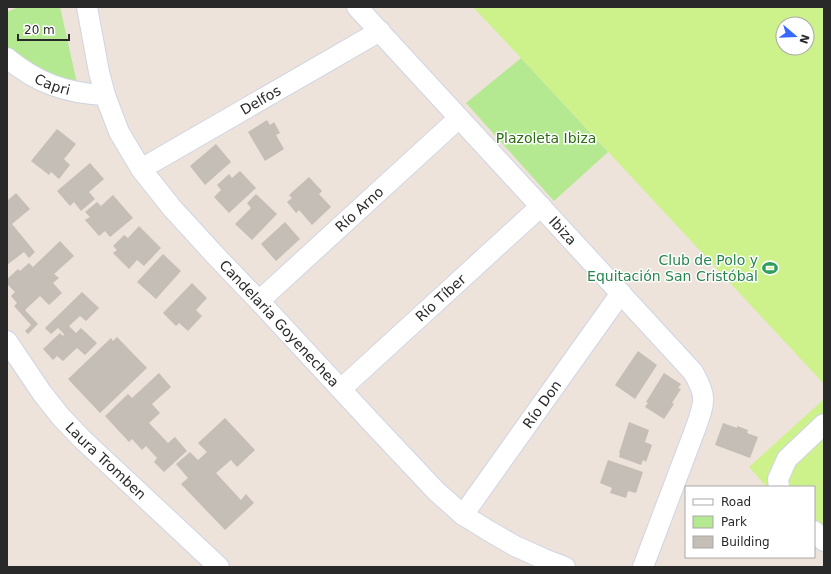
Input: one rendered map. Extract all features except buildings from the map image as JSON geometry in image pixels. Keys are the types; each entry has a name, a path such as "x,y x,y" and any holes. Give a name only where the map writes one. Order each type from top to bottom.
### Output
{"street":[{"name":"Candelaria Goyenechea","path":"87,7 98,72 119,132 142,169 172,208 436,491 463,515 542,563 566,567"},
{"name":"Ibiza","path":"357,7 621,293 693,372 700,383 703,394 703,407 643,567"},
{"name":"Delfos","path":"142,169 380,31"},
{"name":"Capri","path":"7,58 29,74 46,83 60,88 87,94 105,95"},
{"name":"Río Arno","path":"259,301 459,118"},
{"name":"Río Tíber","path":"341,389 541,206"},
{"name":"Río Don","path":"463,515 621,293"},
{"name":"Laura Tromben","path":"7,342 42,393 82,439 219,567"},
{"path":"779,486 778,479 787,459 824,424"},
{"path":"815,532 824,541"}],"green space":[{"path":"19,7 60,7 77,83 49,74 21,59 7,46 7,12"},
{"name":"Club de Polo y Equitación San Cristóbal","path":"473,7 824,7 824,384 521,58"},
{"name":"Plazoleta Ibiza","path":"521,58 608,152 554,201 466,103"},
{"path":"824,399 824,549 815,539 815,486 766,486 749,467"}],"place":[{"name":"Club de Polo y Equitación San Cristóbal","path":"770,268"}]}
